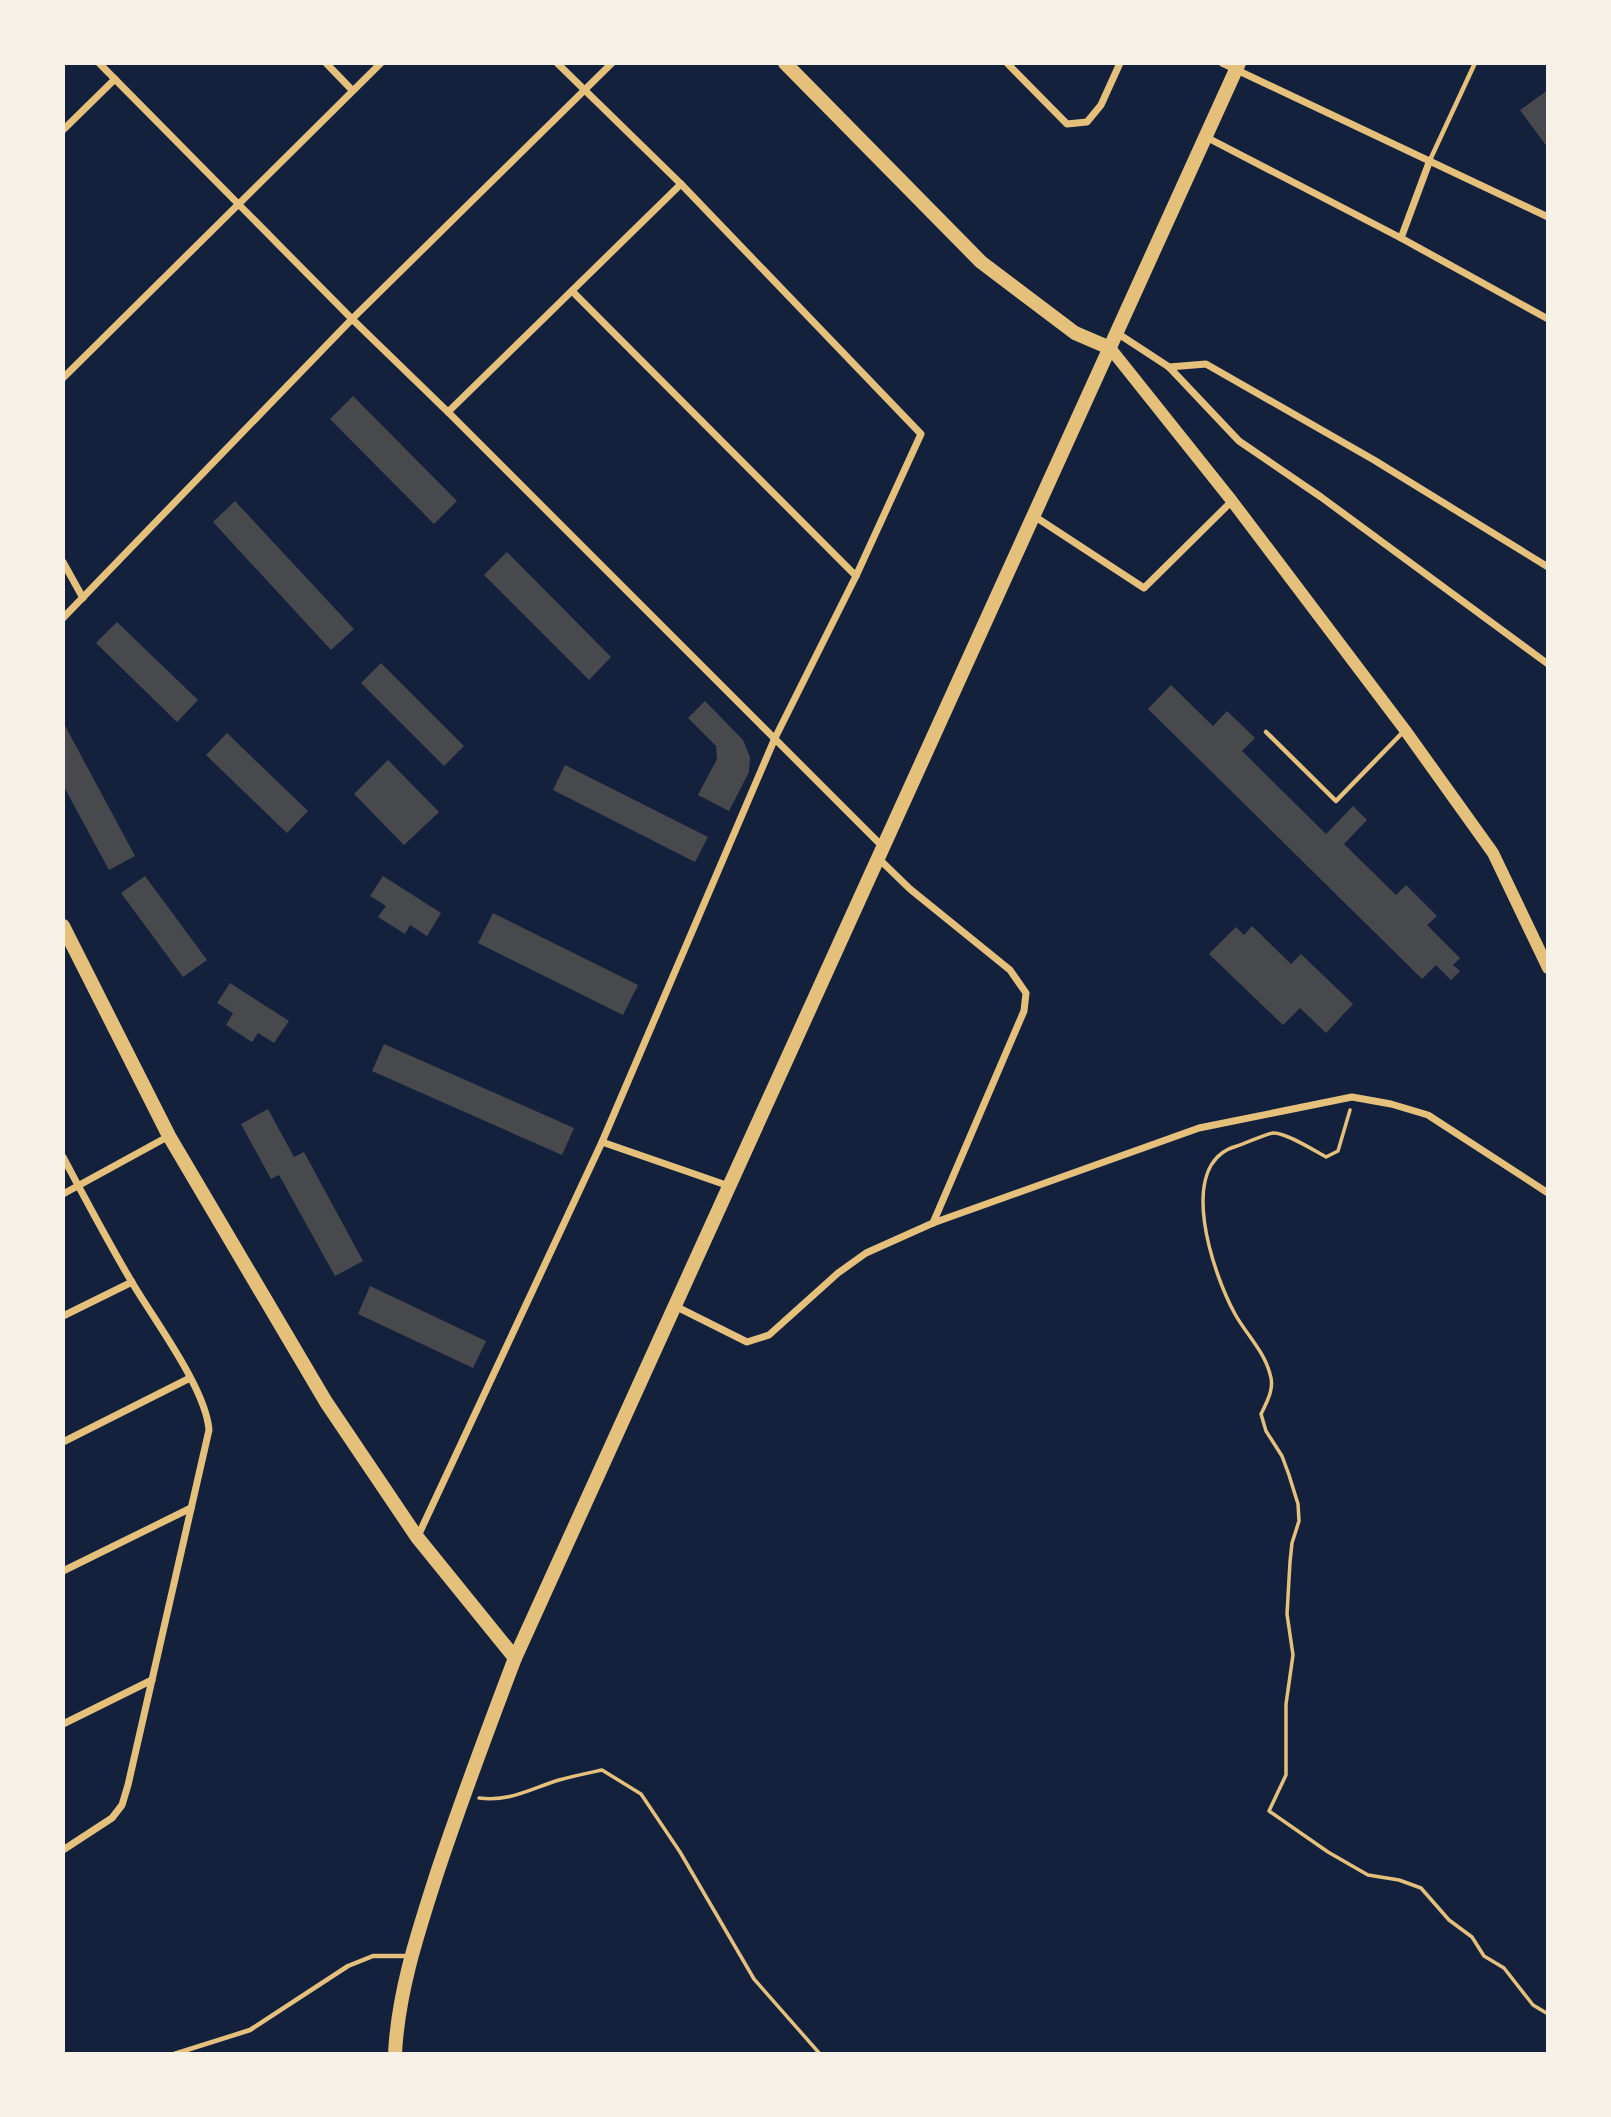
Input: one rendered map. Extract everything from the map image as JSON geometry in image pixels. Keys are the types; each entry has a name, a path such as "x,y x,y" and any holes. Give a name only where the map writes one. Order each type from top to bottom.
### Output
{"main road":[{"path":"785,63 981,262 1075,333 1110,348"},
{"path":"395,2054 397,2020 419,1927 463,1796 515,1658 1238,67"},
{"path":"63,926 169,1136 326,1402 417,1537 515,1658"}],"street":[{"path":"99,63 352,319 881,845 878,858 910,889 1010,970 1026,993 1024,1011 933,1223"},
{"path":"326,63 352,90"},
{"path":"63,378 381,63"},
{"path":"417,1537 602,1142 775,738 856,576 921,434 681,184 556,63"},
{"path":"63,618 352,319 611,63"},
{"path":"1007,63 1068,124 1087,122 1101,105 1120,63"},
{"path":"1222,63 1238,67 1548,217"},
{"path":"63,130 115,79"},
{"path":"1206,137 1401,238 1548,319"},
{"path":"1401,238 1430,160"},
{"path":"448,412 681,184"},
{"path":"572,291 856,576"},
{"path":"1117,332 1169,367 1239,441 1321,497 1548,664"},
{"path":"1110,348 1232,501 1405,730 1493,853 1548,968"},
{"path":"1169,367 1206,364 1374,460 1548,567"},
{"path":"1034,516 1144,588 1232,501"},
{"path":"63,562 83,598"},
{"path":"675,1306 747,1342 769,1335 838,1273 866,1253 933,1223 1199,1128 1352,1097 1391,1104 1428,1115 1548,1193"},
{"path":"63,1194 169,1136"},
{"path":"602,1142 729,1186"},
{"path":"63,1157 132,1282 190,1378 208,1415 209,1430 122,1805 111,1818 63,1850"},
{"path":"63,1317 132,1282"},
{"path":"63,1442 190,1378"},
{"path":"63,1571 191,1508"},
{"path":"63,1724 152,1681"}],"lane":[{"path":"1430,160 1475,63"},
{"path":"1266,732 1336,801 1405,730"},
{"path":"174,2054 250,2030 348,1965 373,1956 412,1956"}],"path":[{"path":"1352,1097 1338,1151 1326,1157 1274,1133 1231,1147 1212,1163 1205,1183 1203,1223 1206,1238 1222,1285 1236,1315 1251,1335 1269,1370 1272,1381 1268,1401 1261,1414 1266,1431 1282,1456 1298,1504 1299,1521 1292,1544 1287,1614 1293,1655 1286,1704 1286,1775 1269,1811 1328,1852 1368,1875 1399,1880 1420,1888 1449,1920 1472,1937 1484,1956 1504,1968 1533,2005 1548,2014"},
{"path":"463,1796 496,1800 558,1780 602,1770 641,1794 680,1852 754,1979 820,2054"}],"building":[{"path":"1548,90 1548,148 1520,110"},
{"path":"353,396 457,501 434,524 330,419"},
{"path":"235,501 354,629 331,650 213,522"},
{"path":"507,552 611,657 589,680 484,575"},
{"path":"117,622 198,700 177,722 96,643"},
{"path":"381,663 464,746 444,766 361,683"},
{"path":"1171,685 1213,726 1227,711 1255,738 1242,751 1326,834 1353,806 1367,820 1344,844 1396,895 1406,885 1437,916 1427,925 1460,958 1453,965 1460,971 1451,980 1436,965 1422,979 1148,709"},
{"path":"705,701 743,740 750,757 749,772 729,811 698,795 717,759 716,746 688,718"},
{"path":"63,722 135,856 109,870 63,785"},
{"path":"227,733 308,811 287,833 206,755"},
{"path":"388,760 439,812 404,845 354,794"},
{"path":"565,765 708,837 695,862 553,790"},
{"path":"145,876 207,960 183,977 121,893"},
{"path":"383,876 441,913 427,936 410,925 405,934 378,917 386,906 370,896"},
{"path":"493,913 638,985 623,1015 478,943"},
{"path":"1252,926 1291,964 1301,954 1353,1004 1326,1033 1300,1008 1283,1025 1209,954 1236,927 1244,935"},
{"path":"230,983 289,1021 274,1043 258,1033 252,1042 226,1025 233,1013 217,1003"},
{"path":"384,1044 574,1128 562,1155 372,1071"},
{"path":"268,1109 294,1157 304,1152 363,1261 335,1276 279,1175 271,1179 241,1124"},
{"path":"370,1286 486,1341 473,1368 358,1314"}]}
